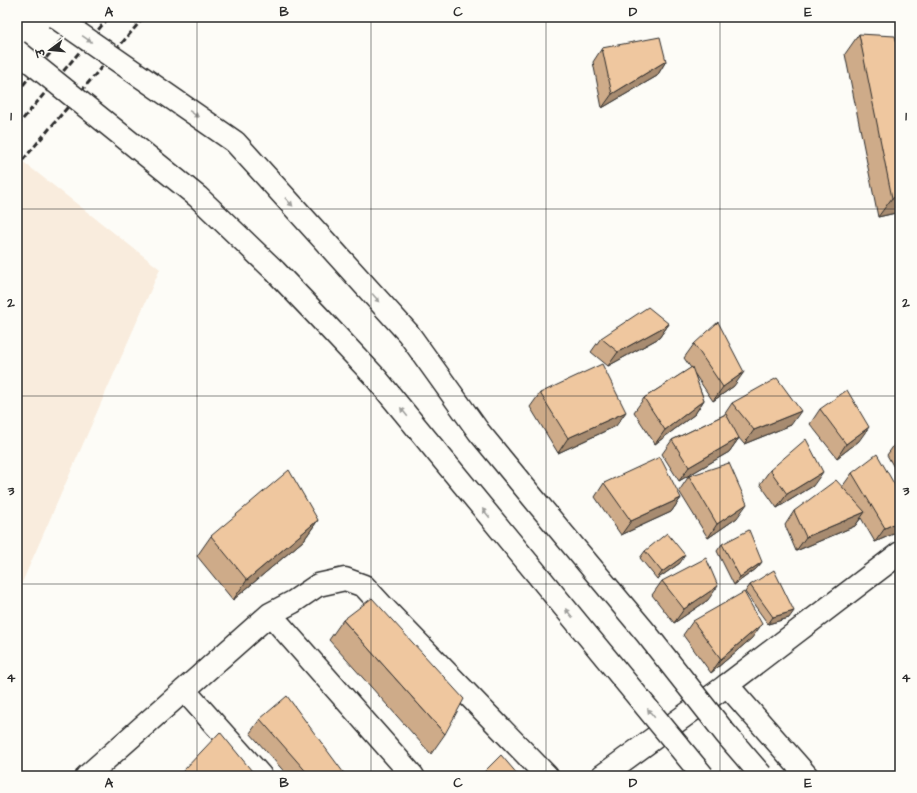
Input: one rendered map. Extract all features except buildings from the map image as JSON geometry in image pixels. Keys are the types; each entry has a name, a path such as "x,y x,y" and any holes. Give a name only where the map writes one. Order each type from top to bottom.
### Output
{"main road":[{"path":"55,17 235,142 408,333 479,432 646,633 725,733 762,776"},
{"path":"17,50 198,197 275,271 318,315 381,384 703,776"},
{"path":"602,776 727,685 900,552"},
{"path":"87,776 270,614 293,602 318,585 345,579 364,586 547,776"},
{"path":"270,614 413,776"},
{"path":"727,685 807,776"},
{"path":"184,690 261,776"}],"shaded area":[{"path":"17,157 160,269 17,594"}],"railway":[{"path":"17,92 81,17"},
{"path":"17,126 109,17"},
{"path":"17,167 144,17"}]}
